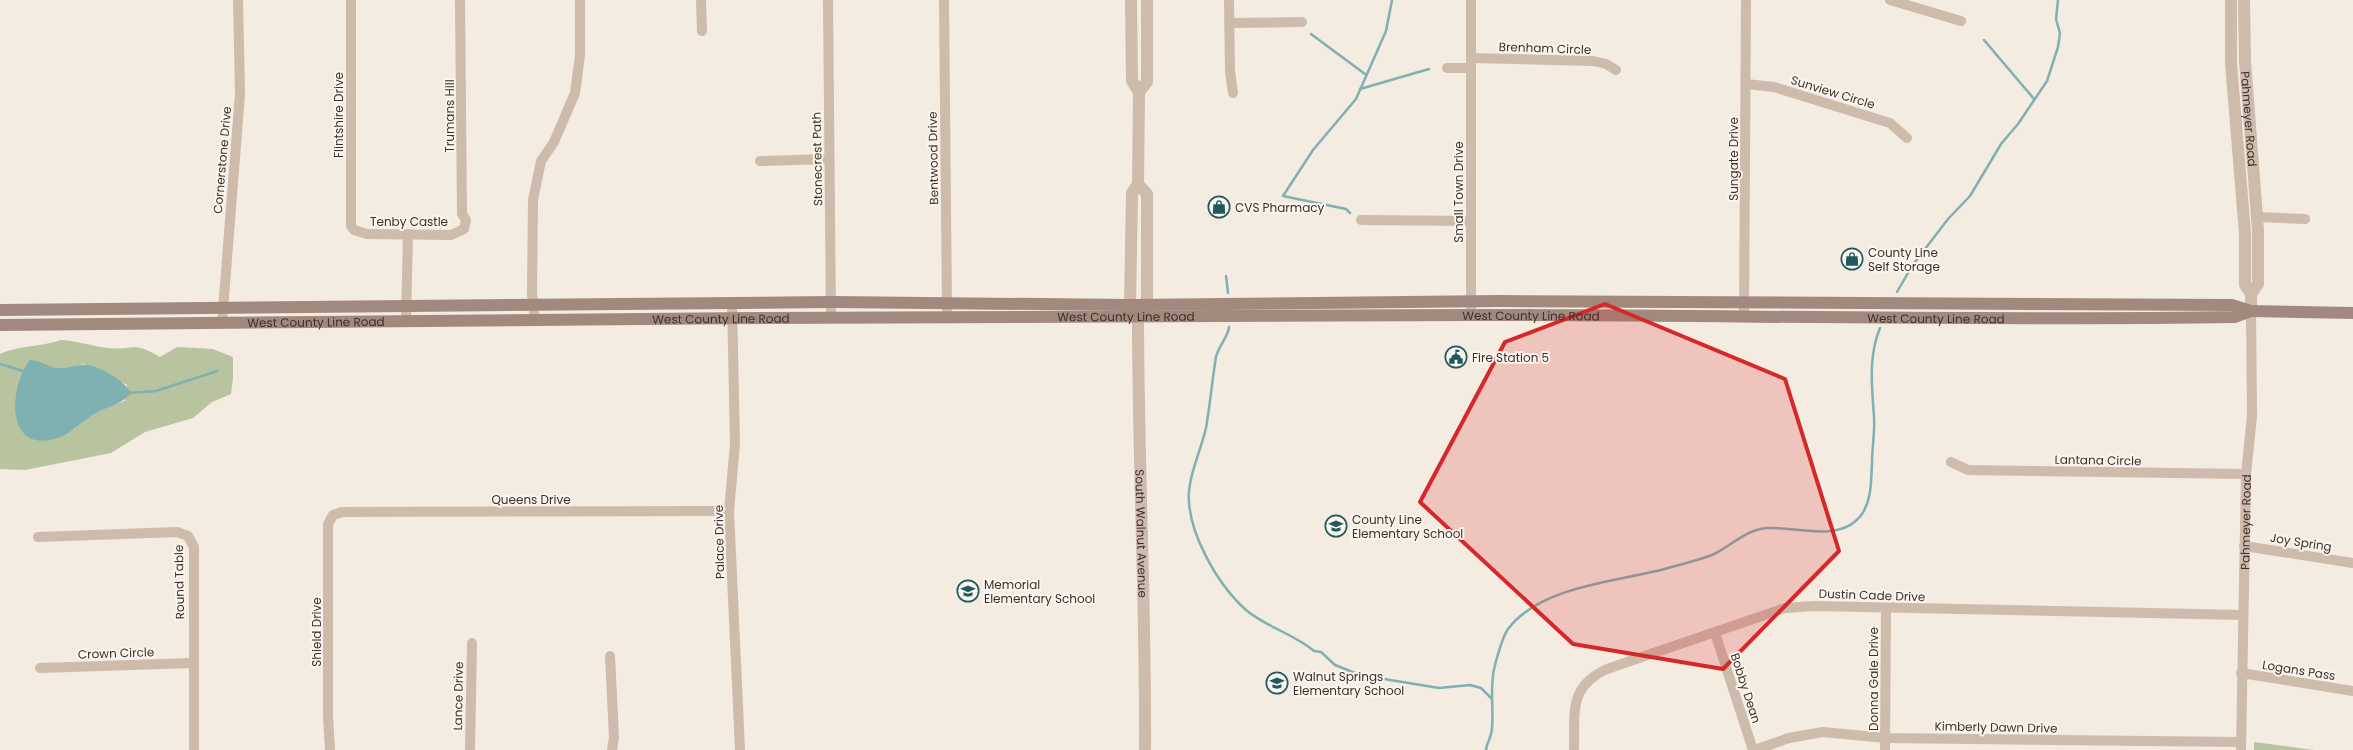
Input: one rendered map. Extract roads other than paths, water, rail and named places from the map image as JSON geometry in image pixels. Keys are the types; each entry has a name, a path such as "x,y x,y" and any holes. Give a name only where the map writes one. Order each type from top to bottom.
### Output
{"main road":[{"name":"West County Line Road","path":"0,310 831,302 1130,305 1471,302 2232,305 2251,311 2353,313"},
{"path":"1857,304 1857,318"},
{"name":"West County Line Road","path":"0,325 947,316 1471,315 2057,320 2235,317 2251,311"}],"street":[{"name":"Cornerstone Drive","path":"222,322 240,94 238,0"},
{"name":"Flintshire Drive","path":"351,0 350,217 354,230"},
{"name":"Trumans Hill","path":"460,0 462,214 466,220 464,229"},
{"path":"535,320 533,305 533,200 541,161 554,142 575,92 580,55 580,0"},
{"path":"701,0 702,31"},
{"name":"Stonecrest Path","path":"828,0 831,318"},
{"name":"Bentwood Drive","path":"944,0 947,316"},
{"path":"1132,0 1132,81 1139,92 1138,184 1132,193 1130,305 1138,316 1147,305 1147,194 1138,184"},
{"path":"1139,92 1147,82 1147,0"},
{"path":"1228,0 1232,93"},
{"name":"Small Town Drive","path":"1471,0 1471,315"},
{"name":"Sungate Drive","path":"1744,317 1746,0"},
{"path":"1890,0 1961,21"},
{"name":"Pahmeyer Road","path":"2231,0 2231,62 2245,234 2245,285 2251,294 2252,416 2246,474 2241,746"},
{"name":"Pahmeyer Road","path":"2244,0 2245,61 2258,217 2258,284 2251,294"},
{"path":"1229,23 1302,22"},
{"name":"Brenham Circle","path":"1471,63 1593,61 1606,64 1616,70"},
{"path":"1447,68 1471,63"},
{"name":"Sunview Circle","path":"1746,84 1774,87 1890,123 1907,138"},
{"path":"760,161 829,159"},
{"path":"2258,217 2306,219"},
{"path":"1361,220 1471,221"},
{"name":"Tenby Castle","path":"354,230 367,234 450,235 464,229"},
{"path":"406,321 408,234"},
{"name":"Palace Drive","path":"732,303 735,444 729,512 740,750"},
{"name":"South Walnut Avenue","path":"1138,316 1138,440 1145,646 1145,750"},
{"name":"Lantana Circle","path":"1951,462 1968,470 2246,474"},
{"name":"Queens Drive","path":"333,515 342,512 729,512"},
{"name":"Shield Drive","path":"330,750 328,716 328,524 333,515"},
{"name":"Round Table","path":"38,537 177,532 188,536 194,547 192,663 194,750"},
{"name":"Joy Spring","path":"2244,546 2353,564"},
{"name":"Dustin Cade Drive","path":"1574,750 1576,703 1579,692 1589,678 1606,669 1786,608 1814,606 2243,615"},
{"name":"Donna Gale Drive","path":"1885,750 1886,609"},
{"name":"Bobby Dean","path":"1715,633 1754,750"},
{"name":"Lance Drive","path":"470,750 472,643"},
{"path":"610,656 614,737 612,750"},
{"name":"Crown Circle","path":"40,668 192,663"},
{"name":"Logans Pass","path":"2241,673 2353,691"},
{"name":"Kimberly Dawn Drive","path":"1754,750 1790,738 1823,732 1885,738 2241,746"}],"water":[{"path":"30,360 59,368 82,365 95,367 117,378 131,393 120,402 91,416 66,434 54,439 38,440 26,436 19,426 16,413 18,384"}],"waterway":[{"path":"1350,213 1346,209 1283,196 1313,150 1356,99 1386,31 1392,0"},
{"path":"1897,292 1912,266 1948,219 1970,196 2001,144 2018,124 2047,81 2058,47 2060,33 2056,19 2058,0"},
{"path":"1311,34 1365,74"},
{"path":"1984,40 2034,99"},
{"path":"1360,89 1429,69"},
{"path":"1226,276 1228,293"},
{"path":"1229,327 1216,357 1206,428 1189,491 1189,506 1198,539 1224,586 1254,616 1314,651 1321,652 1335,665 1360,675 1439,688 1470,685 1481,688 1491,698"},
{"path":"1486,750 1492,731 1493,673 1497,656 1508,629 1522,614 1540,603 1582,587 1648,573 1707,557 1758,529 1778,528 1817,532 1830,531 1842,529 1853,523 1862,514 1868,502 1871,483 1874,423 1872,361 1880,328"},
{"path":"0,364 23,371"},
{"path":"129,393 156,391 217,371"}],"place":[{"name":"CVS Pharmacy","path":"1219,207"},
{"name":"County Line Self Storage","path":"1852,259"},
{"name":"Fire Station 5","path":"1456,357"},
{"name":"County Line Elementary School","path":"1336,526"},
{"name":"Memorial Elementary School","path":"968,591"},
{"name":"Walnut Springs Elementary School","path":"1277,683"}]}
